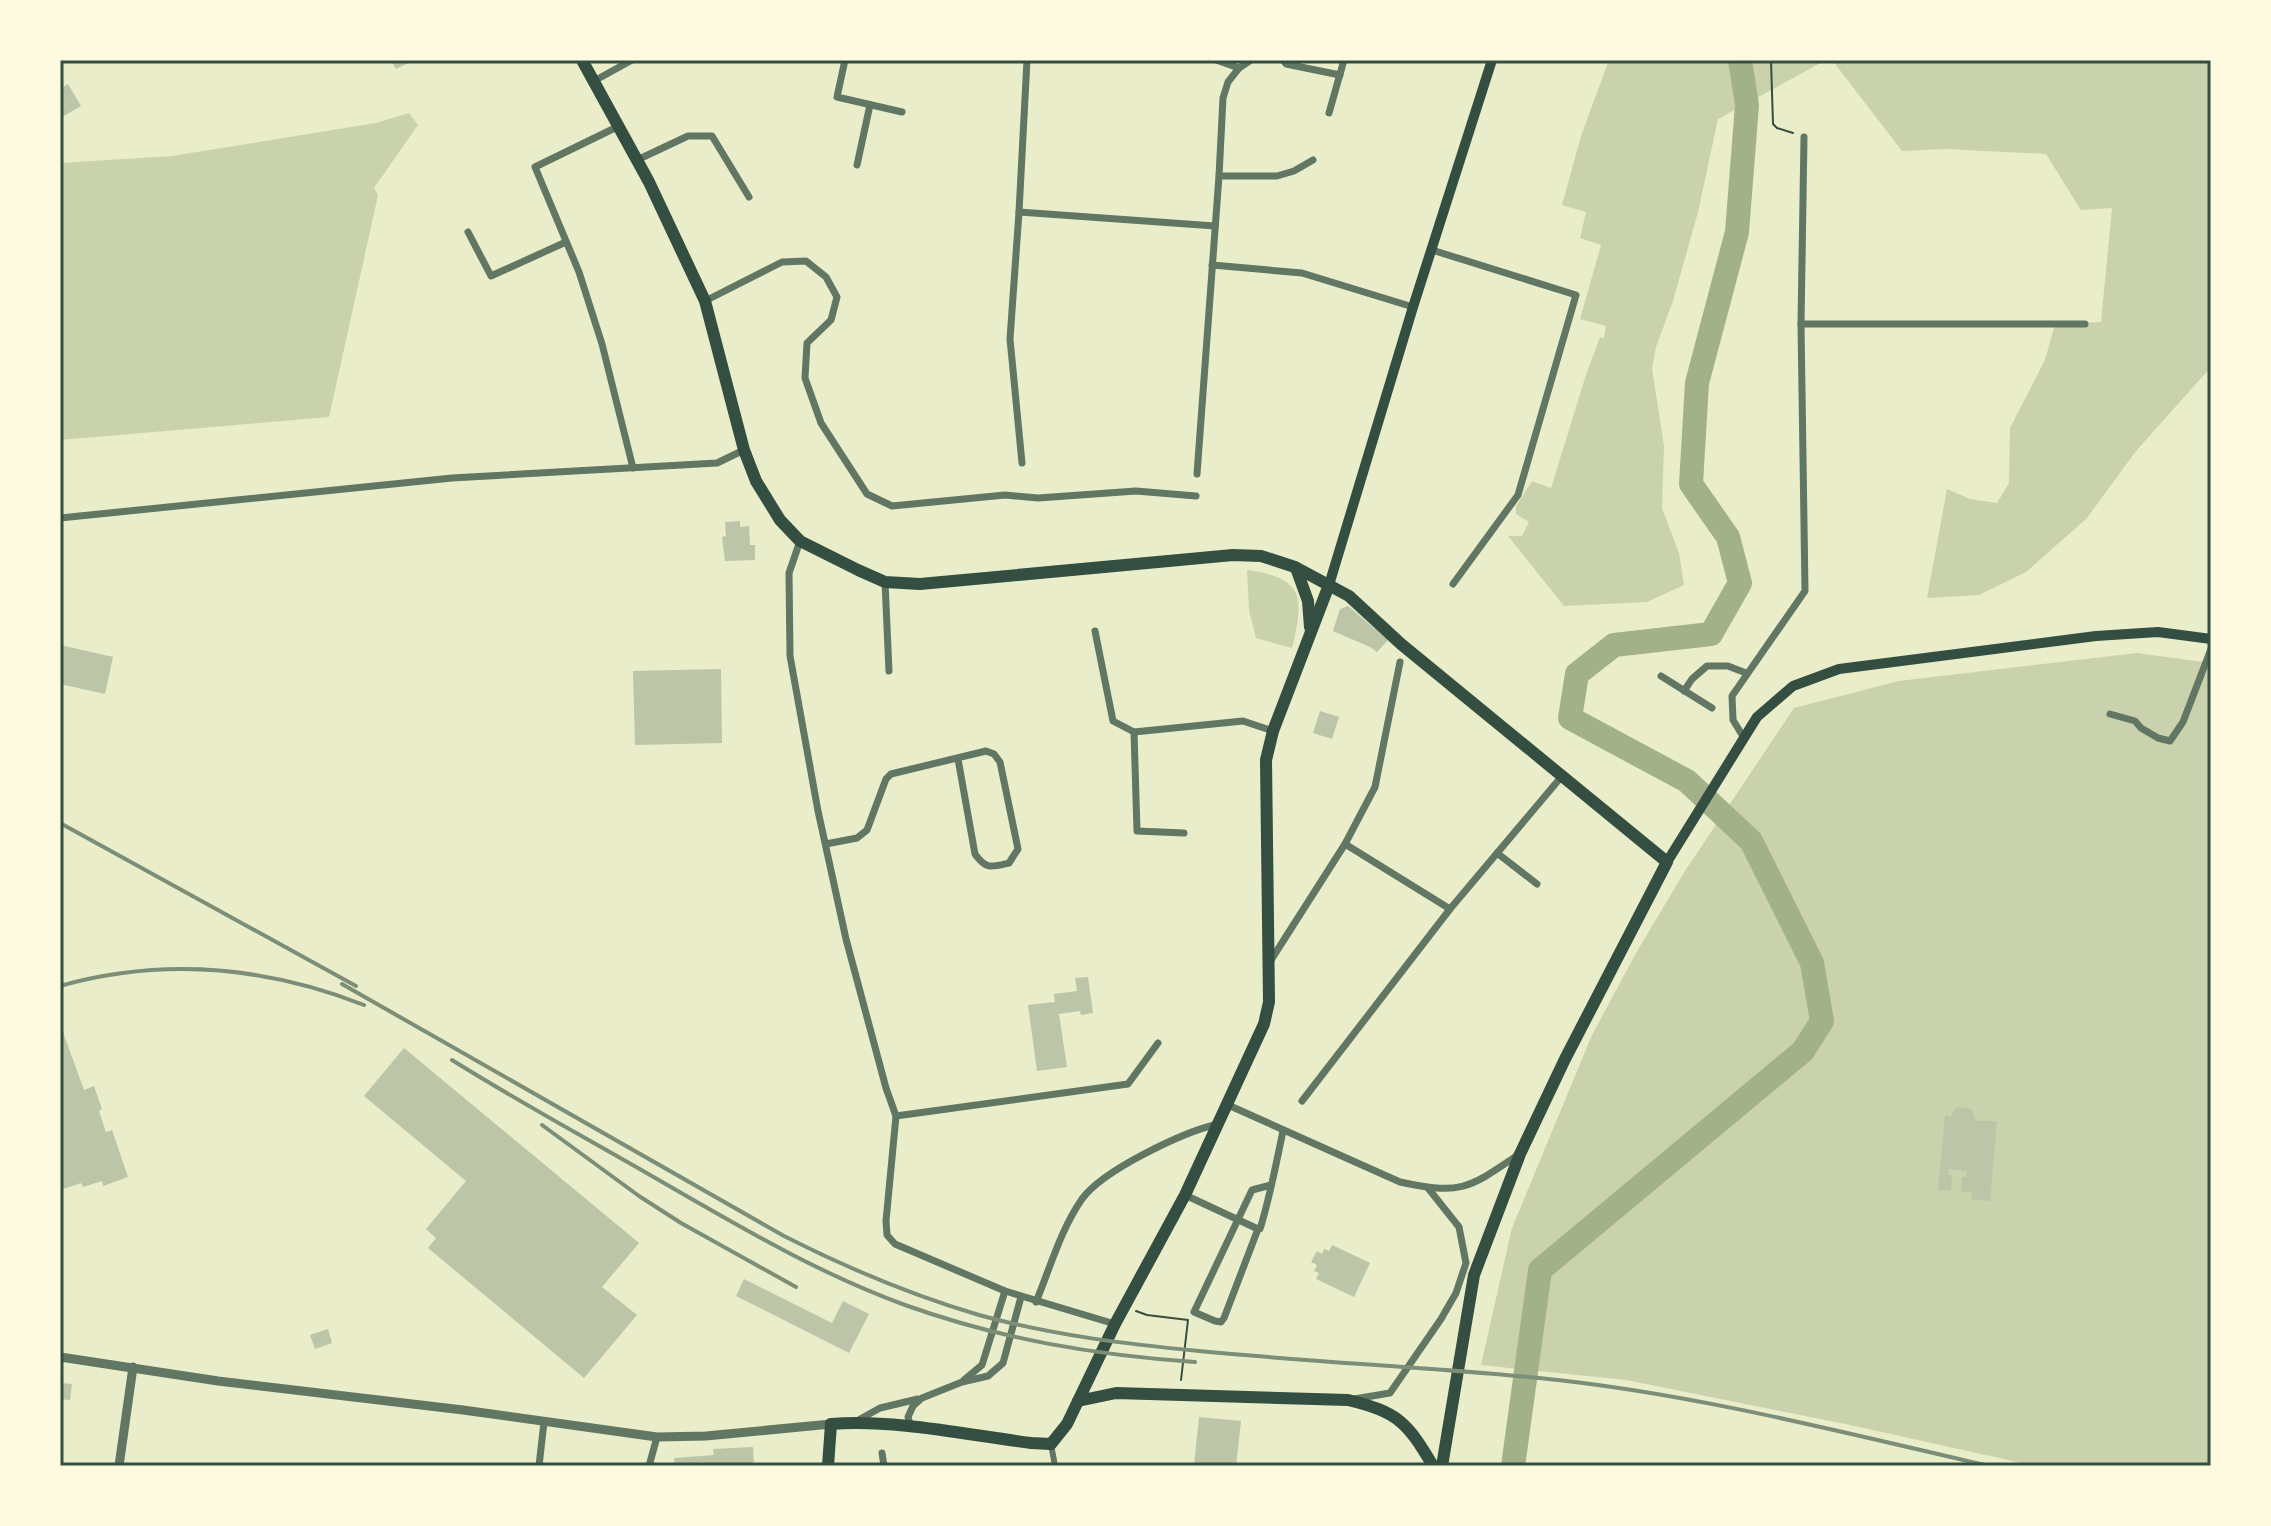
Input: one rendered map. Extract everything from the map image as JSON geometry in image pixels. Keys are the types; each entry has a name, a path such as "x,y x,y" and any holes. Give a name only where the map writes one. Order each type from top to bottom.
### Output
{"main road":[{"path":"582,60 637,160 705,301 744,450 756,481 780,520 800,541 885,582 920,584 1233,555 1261,556 1295,567 1349,596 1401,644 1667,862"},
{"path":"828,1466 831,1424 911,1428 1051,1444 1067,1424 1115,1324 1220,1123 1264,1024 1269,1002 1266,760 1273,731 1329,585 1492,60"},
{"path":"1295,567 1308,601 1310,634"},
{"path":"1442,1466 1474,1275 1520,1154 1565,1059 1667,862 1757,717 1793,686 1839,669 2096,636 2158,632 2211,639"},
{"path":"1078,1401 1116,1393 1348,1400 1378,1407 1399,1419 1415,1436 1433,1466"}],"street":[{"path":"594,81 632,60"},
{"path":"845,60 837,97 902,112"},
{"path":"1022,463 1010,339 1027,60"},
{"path":"1216,60 1239,68"},
{"path":"1197,474 1223,98 1228,82 1239,68 1251,60"},
{"path":"1283,60 1286,64 1340,75"},
{"path":"1329,113 1344,60"},
{"path":"857,165 870,105"},
{"path":"619,126 535,167 579,272 602,344 633,468"},
{"path":"637,160 688,136 712,136 749,197"},
{"path":"1744,738 1733,720 1732,696 1805,591 1801,324 1804,137"},
{"path":"1219,176 1277,176 1313,160"},
{"path":"1019,212 1215,226"},
{"path":"468,232 491,276 566,242"},
{"path":"1432,250 1576,295 1518,495 1453,584"},
{"path":"705,301 782,262 806,261 826,277 837,297 831,320 807,343 805,378 821,423 867,494 892,506 1005,495 1038,498 1136,491 1196,496"},
{"path":"1212,265 1302,273 1413,307"},
{"path":"1801,324 2085,324"},
{"path":"60,518 452,478 717,463 744,450"},
{"path":"800,541 789,573 790,656 816,802 846,939 896,1116 887,1235 895,1244 1005,1291 1115,1324"},
{"path":"885,582 889,671"},
{"path":"1095,631 1113,721 1134,732 1243,721 1273,731"},
{"path":"2110,714 2135,721 2158,738 2170,741 2183,722 2211,649"},
{"path":"1269,965 1345,844 1375,787 1400,662"},
{"path":"1684,691 1707,666 1728,666 1746,673"},
{"path":"1661,676 1712,708"},
{"path":"1134,732 1137,831 1184,833"},
{"path":"826,844 857,838 867,830 886,779 891,774 986,751 994,754 1000,762 1018,849 1009,863 991,867 982,864 975,854 958,759"},
{"path":"1302,1101 1450,909 1562,776"},
{"path":"1345,844 1450,909"},
{"path":"1497,853 1537,884"},
{"path":"896,1116 1128,1084 1158,1043"},
{"path":"1228,1105 1400,1182 1428,1188 1455,1190 1478,1183 1520,1154"},
{"path":"1036,1302 1069,1222 1084,1197 1107,1177 1133,1161 1203,1127 1220,1123"},
{"path":"1271,1185 1252,1190 1194,1312 1221,1322 1224,1318 1260,1229 1271,1185 1283,1131"},
{"path":"1348,1400 1390,1393 1456,1293 1466,1263 1459,1227 1428,1188"},
{"path":"1185,1195 1258,1229"},
{"path":"962,1382 982,1365 1005,1291"},
{"path":"853,1423 880,1408 988,1376 1003,1363 1021,1297"},
{"path":"60,1357 218,1381 657,1437 706,1436 831,1424"},
{"path":"119,1466 133,1367"},
{"path":"911,1428 908,1417 913,1406 922,1398"},
{"path":"539,1466 544,1422"},
{"path":"649,1466 657,1437"},
{"path":"1051,1444 1055,1466"},
{"path":"882,1453 884,1466"}],"path":[{"path":"1771,60 1773,124 1804,137"},
{"path":"1125,1306 1147,1315 1188,1320 1181,1383"}],"green space":[{"path":"1609,60 1826,60 1718,119 1698,212 1673,301 1656,347 1652,368 1664,446 1662,508 1679,553 1684,585 1647,602 1564,606 1508,536 1522,536 1529,522 1516,514 1516,506 1532,481 1551,488 1585,378 1600,337 1604,338 1606,326 1580,319 1601,245 1580,238 1586,212 1562,205 1581,136"},
{"path":"1832,60 2211,60 2211,367 2136,451 2087,518 2026,572 1979,595 1927,598 1947,489 1970,499 1997,503 2009,483 2010,428 2045,360 2055,324 2101,322 2112,208 2081,210 2046,154 1946,149 1902,151"},
{"path":"409,113 418,125 374,188 378,195 329,417 60,440 60,163 172,156 376,123"},
{"path":"1247,570 1280,579 1296,593 1298,616 1292,648 1256,638 1249,610"},
{"path":"2137,653 2211,663 2211,1466 2035,1466 1626,1380 1481,1365 1512,1228 1592,1035 1685,871 1794,708 1899,681"}],"building":[{"path":"391,60 414,60 396,69"},
{"path":"68,84 81,106 60,118 60,89"},
{"path":"740,521 740,527 749,526 750,545 755,545 755,560 725,561 722,537 726,536 725,522"},
{"path":"1348,606 1388,640 1377,652 1333,631 1340,609"},
{"path":"60,645 113,657 105,694 60,684"},
{"path":"721,669 722,743 635,745 633,671"},
{"path":"1320,711 1339,717 1332,739 1313,733"},
{"path":"1088,977 1093,1013 1059,1014 1067,1067 1037,1071 1028,1005 1055,1002 1054,994 1077,991 1075,978"},
{"path":"60,1024 84,1090 94,1086 106,1132 112,1130 128,1177 103,1186 102,1181 83,1187 81,1183 60,1190"},
{"path":"404,1048 639,1243 602,1287 637,1315 584,1378 428,1248 436,1238 426,1229 466,1181 364,1096"},
{"path":"1959,1107 1972,1110 1975,1121 1997,1121 1990,1201 1971,1199 1972,1192 1961,1192 1962,1177 1966,1177 1967,1171 1949,1169 1948,1175 1952,1175 1951,1191 1938,1190 1945,1115 1951,1116"},
{"path":"1332,1245 1370,1263 1354,1297 1316,1279 1319,1273 1314,1271 1317,1265 1311,1262 1317,1251 1322,1254 1324,1249 1329,1251"},
{"path":"744,1279 832,1323 843,1301 869,1314 849,1353 736,1296"},
{"path":"328,1329 332,1343 315,1349 310,1335"},
{"path":"60,1383 72,1384 70,1400 60,1399"},
{"path":"1199,1417 1241,1421 1236,1466 1194,1466"},
{"path":"753,1447 754,1466 675,1466 674,1458 714,1455 713,1449"}],"waterway":[{"path":"1513,1466 1540,1270 1803,1051 1822,1021 1812,963 1751,841 1687,781 1570,718 1577,674 1614,645 1711,634 1740,583 1728,537 1691,484 1697,383 1737,232 1747,105 1740,60"}],"railway":[{"path":"60,823 356,986"},
{"path":"60,986 137,971 214,970 289,982 364,1005"},
{"path":"342,984 784,1236 880,1280 979,1315 1061,1333 1144,1345 1497,1374 1653,1393 1766,1415 1989,1466"},
{"path":"452,1060 747,1231 872,1292 941,1317 1048,1344 1195,1362"},
{"path":"542,1125 681,1223 796,1287"}]}
